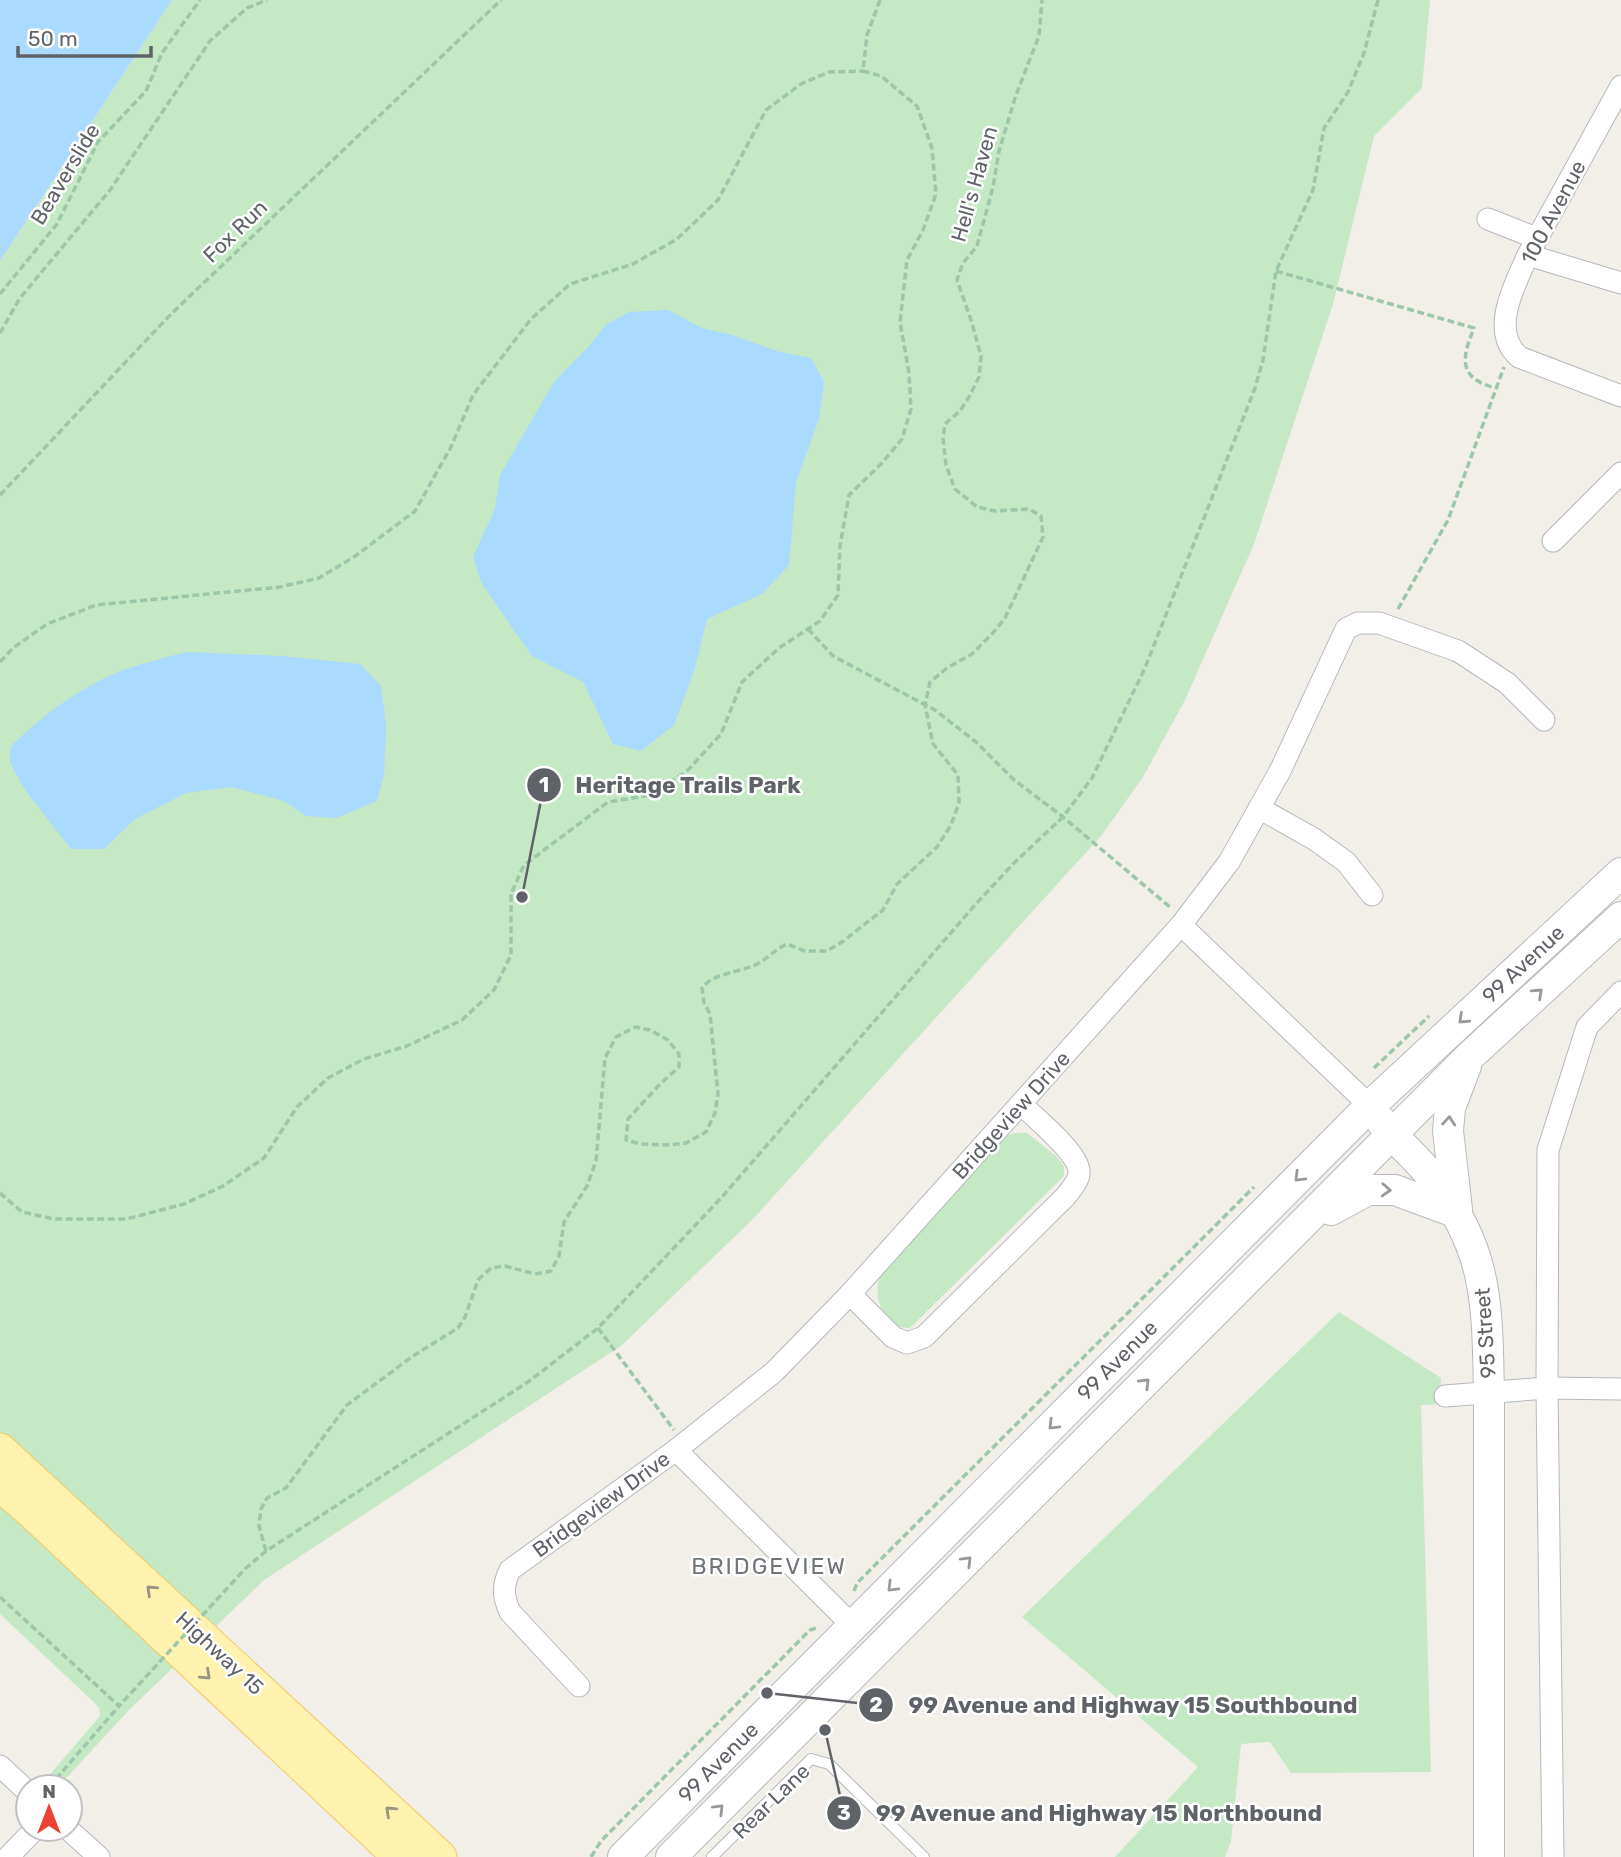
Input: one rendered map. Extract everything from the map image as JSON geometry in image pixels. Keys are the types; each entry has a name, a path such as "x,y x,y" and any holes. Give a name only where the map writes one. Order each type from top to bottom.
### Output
{"main road":[{"name":"99 Avenue","path":"623,1857 1370,1106 1621,873"},
{"name":"99 Avenue","path":"671,1857 1470,1056 1621,917"},
{"path":"1303,1225 1368,1189 1395,1190 1457,1213 1448,1131 1450,1108 1470,1056"},
{"name":"95 Street","path":"1370,1106 1392,1135 1430,1174 1457,1213 1473,1245 1479,1265 1487,1315 1489,1857"},
{"name":"Highway 15","path":"0,1450 440,1857"},
{"name":"Highway 15","path":"0,1484 400,1857"}],"street":[{"name":"100 Avenue","path":"1509,347 1506,316 1516,281 1532,246 1621,86"},
{"path":"1488,219 1532,246 1621,283"},
{"path":"1509,347 1528,362 1621,396"},
{"path":"1553,541 1621,473"},
{"name":"Bridgeview Drive","path":"579,1686 510,1612 504,1597 504,1583 510,1570 680,1447 774,1371 850,1294 1183,922 1229,862 1280,771 1346,629 1358,623 1370,622 1458,650 1507,683 1544,720"},
{"path":"1259,808 1314,839 1346,862 1372,895"},
{"name":"95 Street","path":"1183,922 1370,1106"},
{"path":"1553,1857 1547,1388 1548,1150 1587,1027 1621,992"},
{"path":"850,1294 893,1337 907,1343 924,1337 1066,1196 1076,1182 1079,1172 1073,1156 1021,1104"},
{"path":"1445,1396 1547,1388 1621,1390"},
{"path":"680,1447 853,1626"},
{"path":"0,1766 14,1779"},
{"path":"8,1857 22,1843"},
{"path":"84,1843 99,1857"}],"lane":[{"name":"Rear Lane","path":"712,1857 811,1759 830,1764 924,1857"}],"path":[{"name":"Beaverslide","path":"0,294 57,224 98,142 146,91 162,53 200,0"},
{"path":"0,333 20,298 110,190 210,41 247,8 267,0"},
{"name":"Fox Run","path":"0,495 171,314 501,0"},
{"path":"863,71 867,35 880,0"},
{"name":"Hell's Haven","path":"925,705 930,682 947,668 972,654 1004,618 1043,537 1041,516 1029,509 995,511 977,507 955,489 946,465 943,438 945,424 960,411 979,377 980,347 957,280 963,263 976,246 1002,140 1039,36 1042,0"},
{"path":"61,1773 245,1569 266,1551 528,1382 598,1328 722,1197 975,905 1013,864 1063,817 1093,778 1145,668 1255,388 1263,360 1276,271 1312,190 1325,128 1348,92 1364,53 1378,0"},
{"path":"0,662 13,648 47,624 96,605 280,587 319,578 354,557 415,512 451,447 473,395 531,319 569,284 633,264 677,239 718,200 766,110 801,84 830,72 863,71 881,76 917,106 932,148 936,194 923,230 907,260 900,322 909,373 911,409 902,439 883,463 849,495 839,546 838,595 820,621 779,648 742,682 721,734 687,771 651,795 608,802 524,865 511,894 511,955 494,990 462,1020 407,1046 364,1059 328,1078 297,1107 264,1158 223,1186 184,1204 125,1219 54,1219 22,1212 0,1193"},
{"path":"1276,271 1474,328 1465,353 1467,371 1475,380 1496,388"},
{"path":"1390,627 1448,520 1509,347"},
{"path":"808,629 833,656 925,705 976,742 1013,779 1063,817 1183,922"},
{"path":"266,1551 259,1526 261,1509 267,1498 286,1488 347,1405 413,1356 458,1328 465,1317 478,1280 491,1268 505,1266 535,1274 551,1271 559,1256 564,1222 587,1186 596,1161 604,1058 616,1037 635,1027 650,1030 668,1040 680,1054 679,1067 628,1119 626,1140 640,1144 667,1145 686,1143 706,1132 715,1113 718,1094 712,1028 702,988 708,981 759,963 775,949 787,944 805,951 827,951 883,910 897,884 937,847 951,825 959,803 958,775 933,744 925,705"},
{"path":"854,1592 857,1583 1260,1181"},
{"path":"598,1328 680,1447"},
{"path":"0,1597 119,1706"},
{"path":"591,1857 601,1842 810,1630 818,1628"}],"green space":[{"path":"172,0 1430,0 1422,88 1374,136 1333,304 1254,544 1185,700 1143,777 1101,836 751,1221 622,1345 264,1580 129,1710 71,1773 51,1773 100,1716 99,1707 0,1614 0,261"},
{"path":"1027,1133 1056,1156 1064,1166 1064,1176 910,1328 893,1323 886,1317 879,1300 878,1282 881,1273 1006,1136"},
{"path":"1339,1312 1441,1378 1440,1404 1421,1405 1431,1772 1291,1773 1270,1742 1241,1744 1231,1841 1225,1857 1115,1857 1198,1767 1022,1617"}],"water":[{"path":"0,0 172,0 0,261"},
{"path":"668,310 702,328 732,335 780,352 811,358 824,382 819,419 796,482 789,565 762,594 707,619 695,668 674,725 641,751 613,744 583,682 532,656 482,584 473,557 495,509 500,475 554,382 607,324 629,312"},
{"path":"186,652 281,656 360,664 381,686 386,726 384,775 377,801 336,818 306,816 284,801 231,787 186,793 135,819 104,849 71,849 25,790 10,763 10,747 49,713 92,685 123,670"}],"place":[{"name":"Heritage Trails Park","path":"522,897"},
{"name":"99 Avenue and Highway 15 Southbound","path":"767,1693"},
{"name":"99 Avenue and Highway 15 Northbound","path":"825,1730"}],"district":[{"name":"BRIDGEVIEW","path":"769,1566"}]}
